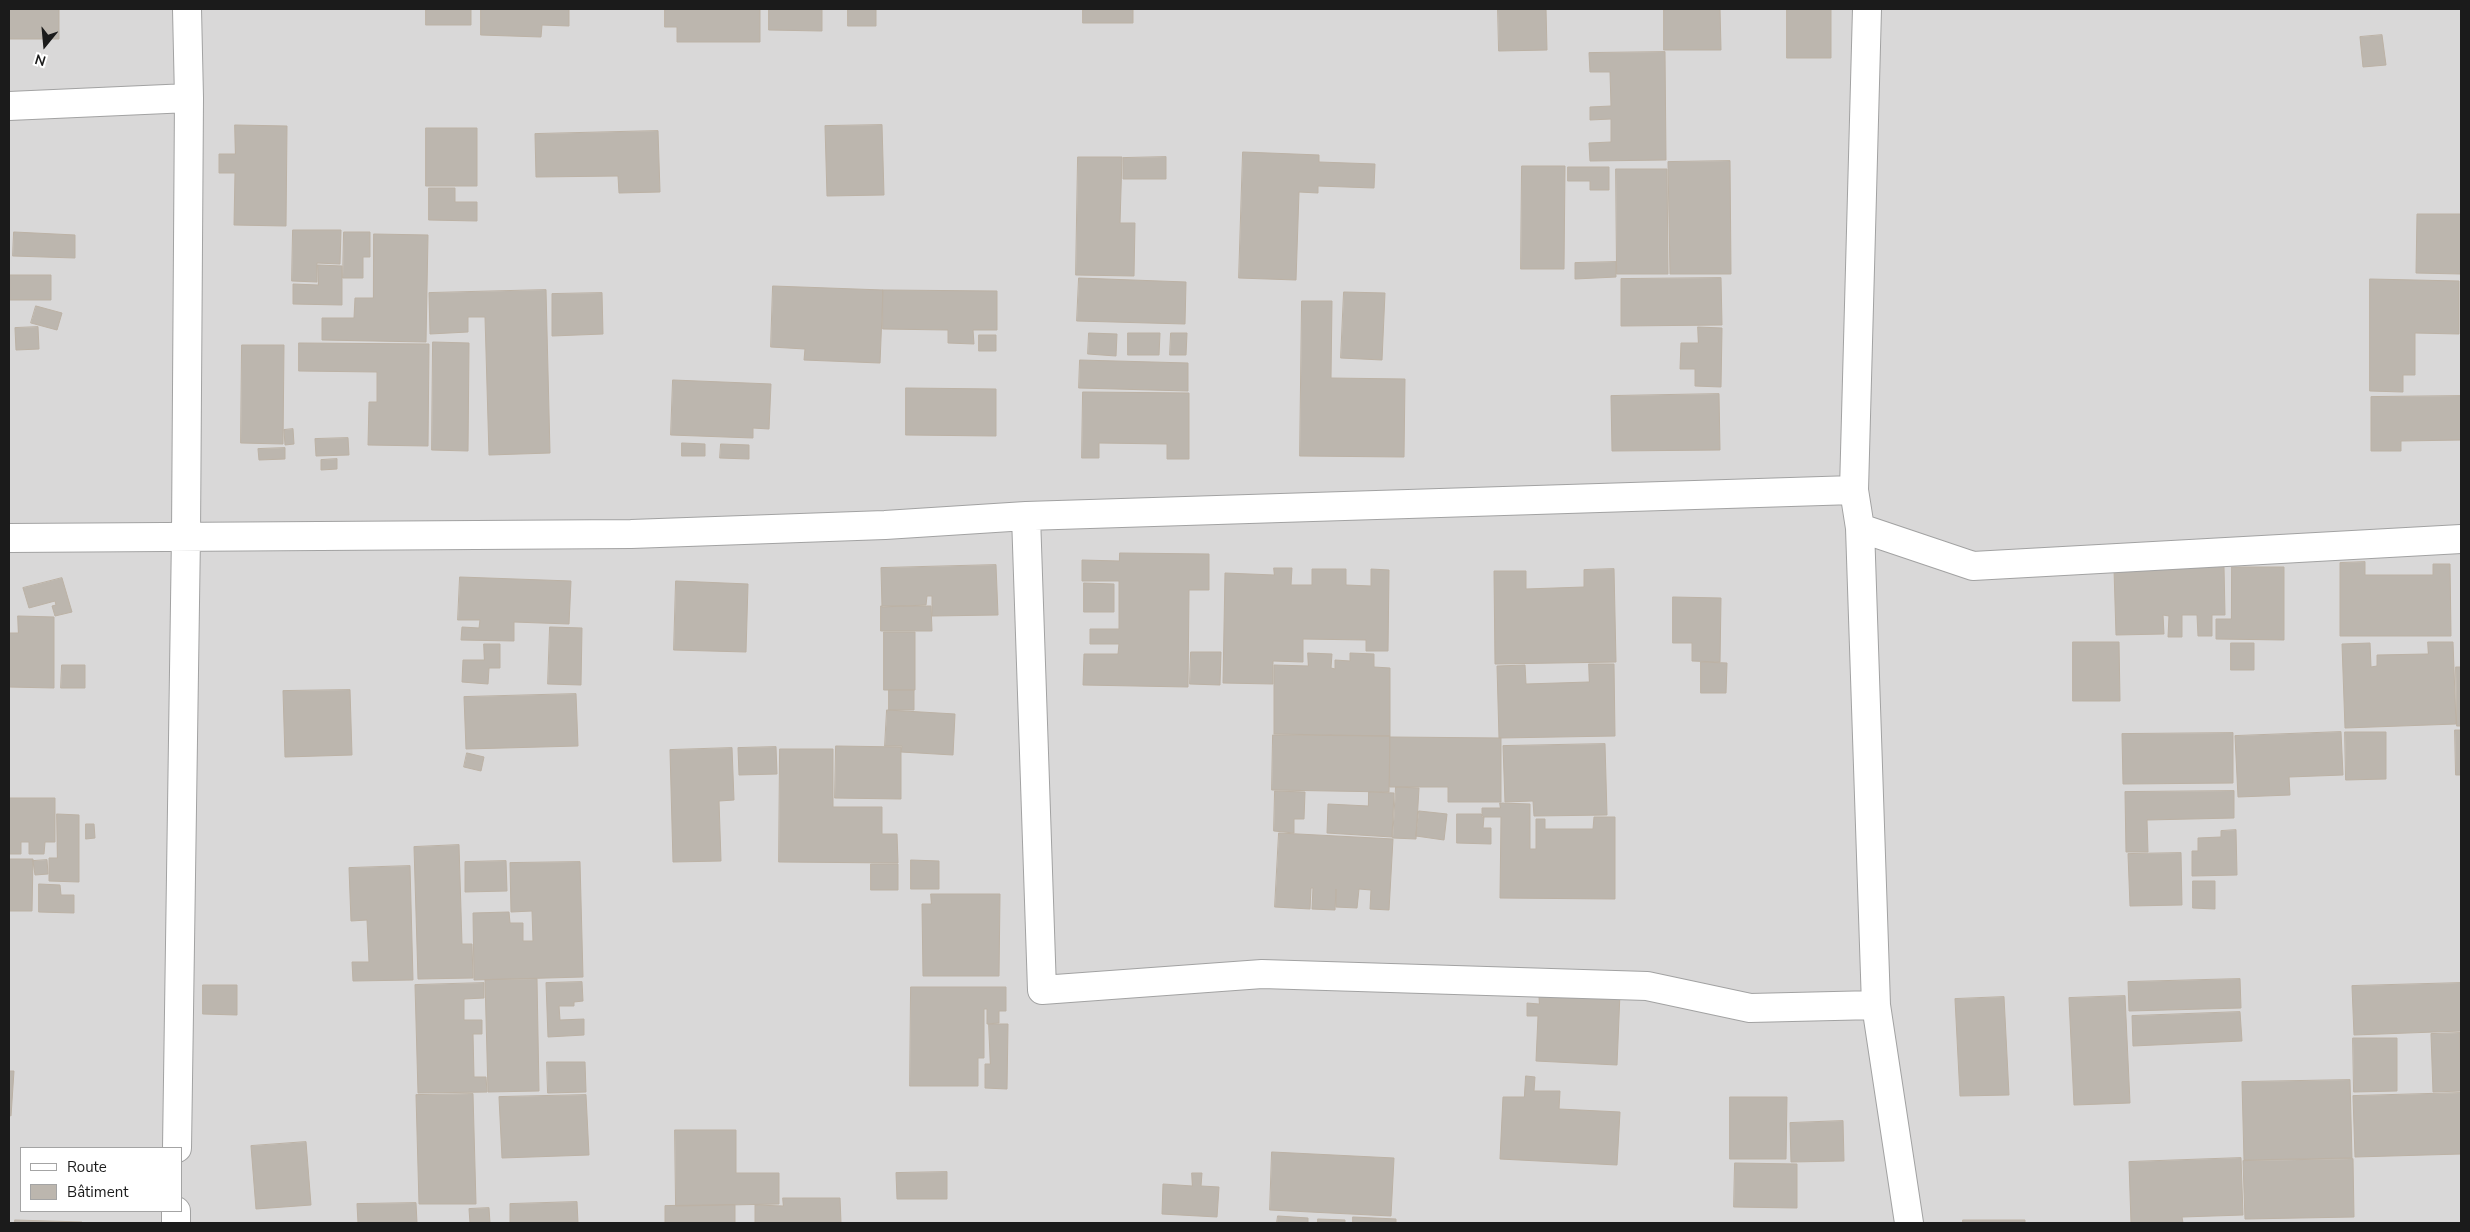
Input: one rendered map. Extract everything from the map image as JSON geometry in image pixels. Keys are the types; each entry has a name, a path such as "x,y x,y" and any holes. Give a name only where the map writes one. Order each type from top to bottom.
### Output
{"street":[{"path":"177,1147 186,535 189,98 187,9"},
{"path":"1867,9 1854,490 1860,528 1876,1005 1909,1223"},
{"path":"9,106 189,98"},
{"path":"9,538 186,535 432,537 631,534 885,526 1026,516 1854,490"},
{"path":"1026,516 1042,990 1262,974 1647,986 1750,1008 1876,1005"},
{"path":"1860,528 1973,566 2461,539"}],"shaded area":[{"path":"9,9 2461,9 2461,1223 9,1223"}],"building":[{"path":"9,9 59,9 59,39 9,39"},
{"path":"426,9 471,9 471,25 426,25"},
{"path":"481,9 569,9 569,26 542,25 541,37 481,35"},
{"path":"665,9 760,9 760,42 677,42 677,27 665,27"},
{"path":"769,9 822,9 822,31 769,30"},
{"path":"848,9 876,9 876,26 848,26"},
{"path":"1083,9 1133,9 1133,23 1083,23"},
{"path":"1498,9 1546,9 1547,50 1499,51"},
{"path":"1664,9 1720,9 1721,50 1664,50"},
{"path":"1787,9 1831,9 1831,58 1787,58"},
{"path":"2382,35 2386,65 2363,67 2360,37"},
{"path":"1665,52 1666,160 1590,161 1589,143 1611,142 1611,119 1590,120 1590,107 1611,106 1610,72 1590,72 1589,53"},
{"path":"235,125 287,126 286,226 234,225 235,173 219,173 219,154 235,154"},
{"path":"882,125 884,195 827,196 825,126"},
{"path":"426,128 477,128 477,186 426,186"},
{"path":"658,131 660,192 619,193 618,176 536,177 535,134"},
{"path":"1243,152 1319,155 1319,162 1375,164 1374,188 1318,186 1318,193 1299,192 1296,280 1239,278"},
{"path":"1078,157 1122,157 1120,223 1135,223 1134,276 1076,275"},
{"path":"1166,157 1166,179 1123,179 1123,158"},
{"path":"1730,161 1731,274 1670,274 1668,162"},
{"path":"1522,166 1565,166 1564,269 1521,269"},
{"path":"1568,167 1609,167 1609,190 1590,190 1590,181 1568,181"},
{"path":"1616,169 1667,169 1668,274 1617,274"},
{"path":"429,188 455,188 455,202 477,202 477,221 429,220"},
{"path":"2417,214 2461,214 2461,274 2416,273"},
{"path":"293,230 341,230 340,264 317,263 317,282 292,281"},
{"path":"14,232 75,235 75,258 13,256"},
{"path":"344,232 370,232 370,257 363,257 363,278 343,278"},
{"path":"374,234 428,235 426,342 322,340 322,318 354,318 355,298 373,298"},
{"path":"1616,262 1616,277 1575,279 1575,263"},
{"path":"318,265 342,266 342,305 293,304 293,284 318,285"},
{"path":"10,275 51,275 51,300 10,300"},
{"path":"1079,278 1186,282 1185,324 1077,321"},
{"path":"1721,278 1722,325 1621,326 1621,279"},
{"path":"2370,279 2459,281 2459,334 2415,333 2415,375 2403,375 2403,392 2370,391"},
{"path":"773,286 883,290 880,363 804,360 805,349 771,347"},
{"path":"546,290 550,453 489,455 485,317 468,317 468,332 430,334 429,293"},
{"path":"883,290 997,291 997,330 973,330 974,344 948,343 948,330 883,329"},
{"path":"1344,292 1385,293 1382,360 1341,358"},
{"path":"602,293 603,334 552,336 552,294"},
{"path":"1302,301 1332,301 1331,378 1405,379 1404,457 1300,456"},
{"path":"36,306 62,313 57,330 31,323"},
{"path":"38,327 39,349 16,350 15,328"},
{"path":"1698,327 1722,328 1721,387 1695,386 1695,369 1680,369 1681,343 1698,343"},
{"path":"1089,333 1117,334 1116,356 1088,354"},
{"path":"1128,333 1160,333 1159,355 1128,355"},
{"path":"1171,333 1187,333 1186,355 1170,355"},
{"path":"979,335 996,335 996,351 979,351"},
{"path":"433,342 469,343 468,451 432,450"},
{"path":"299,343 429,344 428,446 368,445 369,402 377,402 377,372 299,371"},
{"path":"242,345 284,345 283,444 241,443"},
{"path":"1080,360 1188,363 1188,391 1079,388"},
{"path":"673,380 771,384 769,429 753,428 753,438 671,435"},
{"path":"906,388 996,389 996,436 906,435"},
{"path":"1083,392 1189,393 1189,459 1167,459 1167,444 1099,443 1099,458 1082,458"},
{"path":"1719,394 1720,450 1612,451 1611,396"},
{"path":"2461,396 2461,440 2401,441 2401,451 2371,451 2371,397"},
{"path":"293,429 294,444 285,445 284,430"},
{"path":"348,438 349,455 316,456 315,439"},
{"path":"682,443 705,444 705,456 682,456"},
{"path":"721,444 749,445 749,459 720,458"},
{"path":"285,448 285,459 259,460 258,449"},
{"path":"337,459 337,469 321,470 321,460"},
{"path":"1120,553 1209,554 1209,590 1189,590 1188,687 1083,685 1084,654 1118,654 1119,644 1090,644 1090,629 1119,629 1119,581 1082,581 1082,560 1119,561"},
{"path":"2365,562 2365,575 2433,575 2433,564 2450,564 2451,636 2340,636 2340,563"},
{"path":"996,565 998,615 932,616 932,596 927,596 926,605 882,607 881,568"},
{"path":"2224,567 2225,615 2212,615 2212,636 2198,636 2197,615 2182,615 2182,637 2168,637 2169,616 2163,615 2164,634 2116,635 2114,569"},
{"path":"2232,567 2284,567 2284,640 2216,639 2216,619 2231,619"},
{"path":"1274,568 1292,568 1291,585 1312,585 1312,569 1346,569 1346,585 1371,586 1371,569 1389,570 1388,651 1366,651 1366,640 1303,639 1303,662 1273,661 1273,684 1223,683 1225,573 1274,575"},
{"path":"1614,569 1616,662 1495,664 1494,571 1526,571 1526,589 1584,587 1584,570"},
{"path":"460,577 571,581 569,624 514,622 514,641 461,640 462,627 479,628 480,620 458,620"},
{"path":"62,578 72,612 55,616 52,606 56,605 55,601 29,608 23,588"},
{"path":"676,581 748,584 746,652 674,650"},
{"path":"1084,583 1114,584 1114,612 1084,612"},
{"path":"1673,597 1721,598 1720,662 1692,661 1692,643 1673,643"},
{"path":"881,606 931,606 932,631 881,631"},
{"path":"18,616 54,617 54,688 9,687 9,633 18,633"},
{"path":"550,627 582,628 581,685 548,684"},
{"path":"884,632 915,632 915,690 884,690"},
{"path":"2073,642 2119,642 2120,701 2073,701"},
{"path":"2428,642 2453,642 2456,724 2345,728 2342,644 2370,643 2371,667 2377,666 2377,655 2428,654"},
{"path":"2231,643 2254,643 2254,670 2231,670"},
{"path":"484,644 500,644 500,668 489,668 488,684 462,682 463,660 484,660"},
{"path":"1191,652 1221,652 1220,685 1190,684"},
{"path":"1308,653 1332,654 1331,668 1335,669 1335,660 1350,661 1350,653 1374,654 1374,667 1390,668 1390,736 1274,734 1274,665 1308,666"},
{"path":"1701,662 1727,663 1726,693 1701,693"},
{"path":"1589,664 1614,664 1615,736 1499,738 1497,666 1525,665 1526,684 1589,682"},
{"path":"62,665 85,665 85,688 61,688"},
{"path":"2456,667 2461,667 2461,726 2457,726"},
{"path":"350,690 352,755 285,757 283,691"},
{"path":"889,690 914,690 914,710 889,710"},
{"path":"576,694 578,746 466,749 464,697"},
{"path":"887,710 955,714 953,755 901,752 902,746 885,746"},
{"path":"2455,730 2461,730 2461,775 2456,775"},
{"path":"2341,732 2343,775 2289,777 2290,795 2238,797 2235,736"},
{"path":"2345,732 2386,732 2386,779 2346,780"},
{"path":"2233,733 2233,783 2123,784 2122,734"},
{"path":"1273,735 1390,736 1389,792 1272,790"},
{"path":"1390,737 1501,738 1501,802 1448,802 1448,787 1390,787"},
{"path":"1605,744 1607,815 1534,816 1533,801 1505,802 1503,746"},
{"path":"836,746 901,747 901,799 835,798"},
{"path":"776,747 777,774 739,775 738,748"},
{"path":"732,748 734,800 719,801 721,861 673,862 670,750"},
{"path":"780,749 833,749 833,807 882,807 882,834 897,834 898,863 779,862"},
{"path":"467,753 484,757 481,771 464,767"},
{"path":"1396,787 1419,788 1416,839 1393,838"},
{"path":"1275,791 1305,792 1304,819 1294,819 1294,833 1274,831"},
{"path":"2234,791 2234,818 2147,820 2148,852 2126,852 2125,792"},
{"path":"1369,792 1394,793 1392,837 1327,833 1328,804 1368,806"},
{"path":"9,798 55,798 55,842 45,842 44,854 29,854 29,842 21,842 21,854 9,854"},
{"path":"1500,803 1530,804 1530,849 1536,849 1536,819 1545,819 1545,829 1593,829 1594,817 1615,817 1615,899 1500,898 1501,817 1482,817 1482,808 1500,808"},
{"path":"1419,811 1447,814 1444,840 1416,836"},
{"path":"57,814 79,815 79,882 49,881 49,858 57,858"},
{"path":"1457,814 1481,814 1484,817 1483,828 1491,828 1491,844 1457,843"},
{"path":"86,824 94,824 95,838 86,839"},
{"path":"2236,830 2237,875 2192,876 2192,851 2198,851 2198,838 2221,837 2221,831"},
{"path":"1279,833 1393,839 1389,910 1370,909 1371,890 1359,889 1357,908 1336,907 1336,889 1335,910 1312,909 1313,888 1311,888 1310,909 1275,907"},
{"path":"459,845 462,944 472,944 473,978 418,979 414,847"},
{"path":"2181,853 2182,905 2130,906 2128,854"},
{"path":"9,859 33,859 32,911 9,911"},
{"path":"47,860 48,874 35,875 33,861"},
{"path":"911,860 939,861 939,889 911,889"},
{"path":"506,861 507,891 465,892 465,862"},
{"path":"580,862 583,977 474,980 473,913 509,912 510,923 523,923 523,941 533,941 532,911 511,912 510,863"},
{"path":"871,864 898,864 898,890 871,890"},
{"path":"410,866 413,980 353,981 352,962 369,962 367,920 351,921 349,868"},
{"path":"2193,881 2215,881 2215,909 2193,908"},
{"path":"39,884 60,885 61,895 74,895 74,913 39,912"},
{"path":"931,894 1000,894 999,976 923,976 922,904 931,904"},
{"path":"537,979 539,1091 488,1092 485,980"},
{"path":"2240,979 2241,1008 2129,1011 2128,982"},
{"path":"582,982 583,1001 574,1002 574,1006 559,1006 560,1020 584,1019 584,1035 548,1037 546,983"},
{"path":"484,983 484,998 464,999 464,1020 482,1020 482,1034 473,1034 474,1077 486,1077 487,1092 418,1093 415,985"},
{"path":"2461,983 2461,1031 2354,1035 2352,986"},
{"path":"203,985 237,985 237,1015 203,1014"},
{"path":"911,987 1006,987 1006,1011 999,1011 999,1023 987,1024 987,1009 984,1009 984,1058 978,1058 978,1086 910,1086"},
{"path":"1539,989 1620,993 1617,1065 1536,1061 1538,1016 1527,1016 1527,1003 1539,1004"},
{"path":"2125,996 2130,1103 2074,1105 2069,998"},
{"path":"2004,997 2009,1095 1960,1096 1955,999"},
{"path":"2240,1012 2242,1041 2133,1046 2132,1016"},
{"path":"989,1024 1008,1024 1007,1089 985,1088 985,1064 990,1064"},
{"path":"2460,1033 2461,1091 2433,1092 2431,1034"},
{"path":"2353,1038 2397,1038 2397,1091 2354,1092"},
{"path":"547,1062 585,1062 586,1092 548,1093"},
{"path":"9,1071 14,1071 11,1116 9,1115"},
{"path":"1526,1076 1535,1077 1534,1091 1560,1091 1559,1109 1620,1112 1617,1165 1500,1159 1503,1097 1524,1097"},
{"path":"2350,1080 2352,1158 2244,1160 2242,1082"},
{"path":"2461,1093 2461,1154 2355,1157 2353,1096"},
{"path":"473,1094 476,1204 419,1204 416,1095"},
{"path":"586,1095 589,1155 502,1158 499,1097"},
{"path":"1730,1097 1787,1097 1786,1159 1730,1159"},
{"path":"1843,1121 1844,1161 1791,1162 1790,1123"},
{"path":"675,1130 736,1130 736,1173 779,1173 779,1204 676,1206"},
{"path":"306,1142 311,1205 256,1209 251,1146"},
{"path":"1272,1152 1394,1158 1391,1216 1270,1210"},
{"path":"2241,1158 2243,1215 2182,1217 2183,1223 2131,1223 2129,1162"},
{"path":"2353,1159 2354,1217 2245,1219 2243,1161"},
{"path":"1735,1163 1797,1164 1797,1208 1734,1207"},
{"path":"947,1172 947,1199 897,1199 896,1173"},
{"path":"1192,1173 1202,1173 1201,1186 1219,1187 1217,1217 1162,1214 1163,1184 1192,1186"},
{"path":"783,1198 840,1198 841,1223 755,1223 755,1205 783,1206"},
{"path":"577,1202 578,1223 510,1223 510,1204"},
{"path":"416,1203 417,1223 358,1223 357,1204"},
{"path":"735,1205 735,1223 665,1223 665,1206"},
{"path":"489,1208 490,1223 470,1223 469,1209"},
{"path":"1278,1216 1308,1218 1308,1223 1277,1223"},
{"path":"1353,1217 1396,1219 1396,1223 1353,1223"},
{"path":"1318,1219 1345,1220 1345,1223 1318,1223"},
{"path":"15,1220 82,1222 82,1223 15,1223"},
{"path":"1963,1220 2025,1220 2025,1223 1963,1223"}]}
